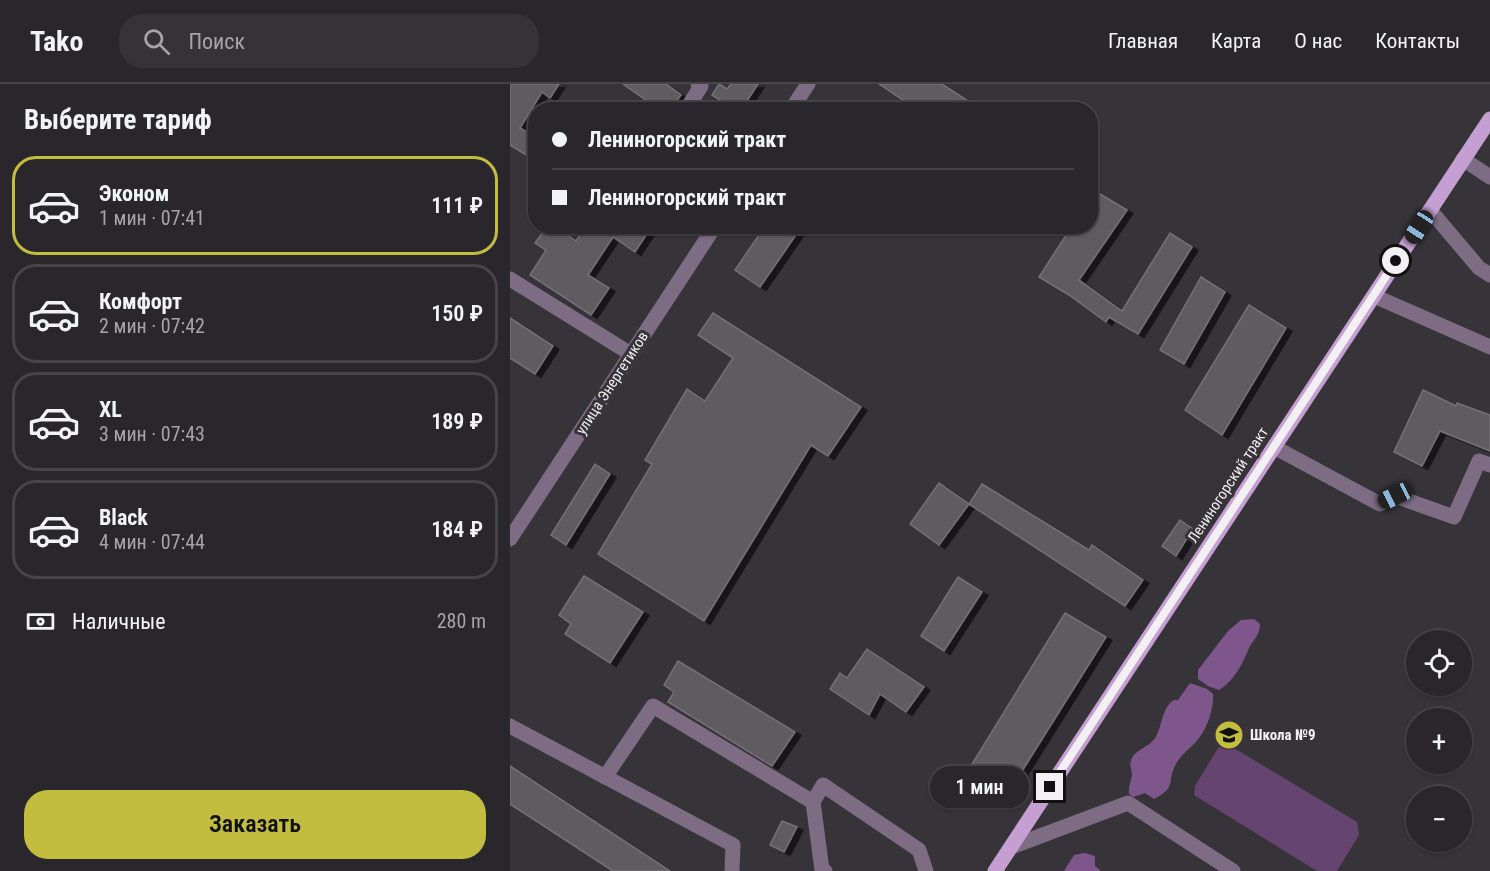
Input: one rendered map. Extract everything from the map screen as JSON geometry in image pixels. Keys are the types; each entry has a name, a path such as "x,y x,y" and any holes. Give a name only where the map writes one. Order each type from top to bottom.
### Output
{"main road":[{"name":"Лениногорский тракт","path":"995,871 1490,120"}],"street":[{"path":"691,102 701,86 698,84"},
{"path":"796,102 808,84"},
{"path":"1463,159 1490,177"},
{"path":"1430,210 1479,268 1490,274"},
{"name":"улица Энергетиков","path":"510,539 710,234"},
{"path":"510,279 631,354"},
{"path":"1374,296 1490,347"},
{"path":"1274,447 1380,504 1395,496 1454,517 1479,461 1490,465"},
{"path":"604,777 653,706 813,802"},
{"path":"510,726 733,845 732,871"},
{"path":"825,871 822,870 813,802 823,785 919,850 926,871"},
{"path":"1011,847 1128,803 1233,871"}],"shaded area":[{"path":"1254,619 1260,624 1258,633 1238,671 1230,681 1219,690 1198,679 1198,670 1228,631 1241,620"},
{"path":"1190,683 1207,689 1213,694 1211,714 1206,727 1178,761 1166,791 1154,799 1145,793 1133,797 1129,794 1129,787 1132,775 1130,763 1133,757 1155,738 1164,712 1170,703 1178,700"},
{"path":"1227,744 1357,822 1359,835 1337,871 1317,871 1194,795 1195,786 1218,748"},
{"path":"1085,853 1095,856 1095,866 1101,871 1064,871 1074,855"}],"building":[{"path":"510,84 559,84 550,98 542,92 536,102 528,102 528,115 520,128 528,133 528,156 510,145"},
{"path":"623,84 666,84 681,95 676,102 649,102"},
{"path":"719,84 727,89 731,84 758,84 746,102 719,102 720,100 712,95"},
{"path":"879,84 942,84 970,102 906,102"},
{"path":"1098,193 1127,210 1079,280 1122,311 1170,233 1192,247 1138,334 1109,317 1106,322 1039,277 1067,234 1098,234"},
{"path":"541,234 566,234 576,241 581,234 647,234 635,252 613,237 588,275 609,288 591,315 530,275 546,250 535,243"},
{"path":"760,234 796,234 760,287 735,270"},
{"path":"1201,277 1225,292 1184,364 1160,350"},
{"path":"1249,305 1286,328 1222,435 1185,410"},
{"path":"713,313 861,407 828,456 811,445 704,621 598,554 652,464 645,460 687,389 705,401 733,358 698,335"},
{"path":"510,318 553,346 535,374 510,358"},
{"path":"1423,390 1456,406 1457,403 1490,415 1490,451 1440,431 1422,466 1394,452"},
{"path":"595,464 610,474 566,545 551,535"},
{"path":"939,483 969,504 939,545 910,524"},
{"path":"982,484 1089,550 1092,545 1143,580 1125,606 969,504"},
{"path":"1180,520 1193,529 1176,556 1162,546"},
{"path":"584,576 643,612 610,663 565,634 571,624 559,615"},
{"path":"958,577 982,592 944,651 921,636"},
{"path":"1065,613 1106,637 1007,795 969,769"},
{"path":"867,649 924,687 906,712 880,694 869,715 830,689 840,673 847,678"},
{"path":"678,661 795,732 772,766 668,702 674,692 664,685"},
{"path":"510,766 670,871 613,871 510,804"},
{"path":"782,821 797,827 784,852 770,845"}],"place":[{"name":"Школа №9","path":"1229,735"}],"route":[{"path":"1050,787 1396,261"}]}
